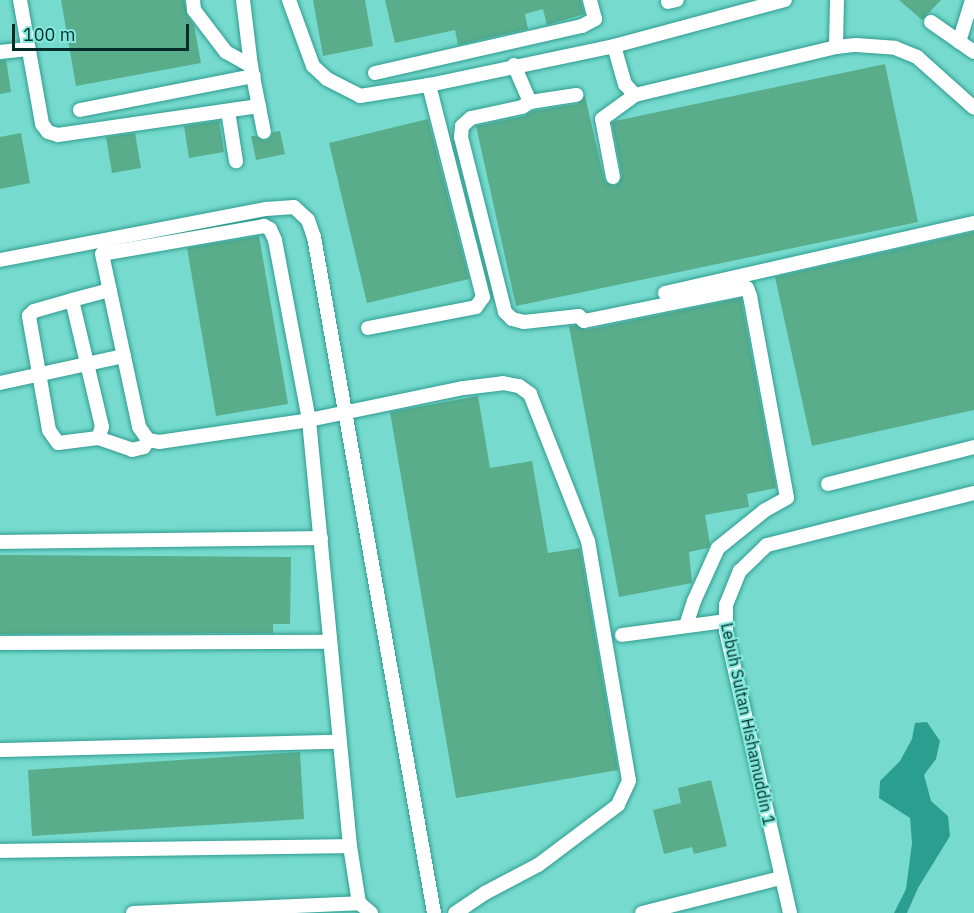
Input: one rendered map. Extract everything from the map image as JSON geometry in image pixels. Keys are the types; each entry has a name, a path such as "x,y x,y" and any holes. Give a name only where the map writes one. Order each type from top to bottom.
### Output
{"street":[{"path":"20,0 42,124 48,132 58,135 259,106"},
{"path":"193,0 194,10 226,52 252,71"},
{"path":"243,0 252,71 264,132"},
{"path":"289,0 312,66 327,79 360,96 429,85 514,65 614,46 727,7 785,0"},
{"path":"375,73 582,26 595,19 590,0"},
{"path":"836,47 837,0"},
{"path":"959,42 972,0"},
{"path":"931,22 974,52"},
{"path":"613,177 602,119 635,95 836,47 856,45 895,48 917,57 974,108"},
{"path":"614,46 625,84 635,95"},
{"path":"0,52 28,49"},
{"path":"514,65 530,102"},
{"path":"80,110 252,71"},
{"path":"368,328 476,307 483,297 429,85"},
{"path":"576,95 530,102 522,107 471,118 462,126 461,136 505,312 512,319 524,322 579,316 584,321 747,288 750,296 787,498 764,512 718,548 694,601 686,626"},
{"path":"228,111 236,161"},
{"path":"0,260 266,209 294,207 308,220 314,237 434,913"},
{"path":"665,293 974,223"},
{"path":"371,913 359,903 350,846 309,420 275,240 270,229 264,226 102,254 139,427 148,440 159,442 309,420 464,388 503,383 519,386 530,394 588,541 629,781 618,805 538,865 485,893 455,913"},
{"path":"110,290 34,311 29,316 53,439 58,443 98,438 132,450 144,447 148,440"},
{"path":"72,300 102,427 98,438"},
{"path":"0,383 124,356"},
{"path":"828,484 974,447"},
{"name":"Lebuh Sultan Hishamuddin 1","path":"790,913 780,878 725,621 726,604 740,571 767,545 974,493"},
{"path":"0,542 321,538"},
{"path":"622,635 725,621"},
{"path":"0,643 329,642"},
{"path":"0,750 339,742"},
{"path":"0,851 350,846"},
{"path":"648,912 780,878"},
{"path":"133,913 359,903"}],"shaded area":[{"path":"927,722 940,741 936,759 924,775 931,801 948,816 950,836 918,888 907,913 894,913 906,889 912,843 910,818 879,798 880,781 900,761 912,739 915,723"}],"building":[{"path":"61,0 184,0 187,15 194,25 201,63 76,86"},
{"path":"313,0 365,0 373,46 323,56"},
{"path":"385,0 581,0 584,14 547,25 543,9 525,14 528,29 458,45 455,30 395,43"},
{"path":"899,0 941,0 922,20"},
{"path":"6,60 11,92 0,94 0,61"},
{"path":"885,64 918,222 516,306 476,126 524,116 533,111 577,104 585,96 604,179 614,186 619,183 622,176 612,123 615,121"},
{"path":"428,119 469,279 367,303 329,143"},
{"path":"219,121 224,152 189,158 184,126"},
{"path":"280,131 285,154 256,160 251,136 265,141 273,132"},
{"path":"21,133 30,183 0,189 0,137"},
{"path":"135,133 141,168 112,173 106,137"},
{"path":"974,232 974,410 812,446 775,277"},
{"path":"259,236 288,404 216,416 187,248"},
{"path":"741,298 776,488 747,494 749,507 705,515 710,544 708,548 689,552 692,583 619,597 569,326 576,325 586,330"},
{"path":"478,396 490,468 532,461 548,553 580,548 618,770 456,798 390,412"},
{"path":"0,555 291,557 290,624 273,624 273,633 0,634"},
{"path":"300,752 304,819 32,836 28,770"},
{"path":"711,780 727,846 694,854 692,847 664,854 653,810 681,803 678,788"}]}
